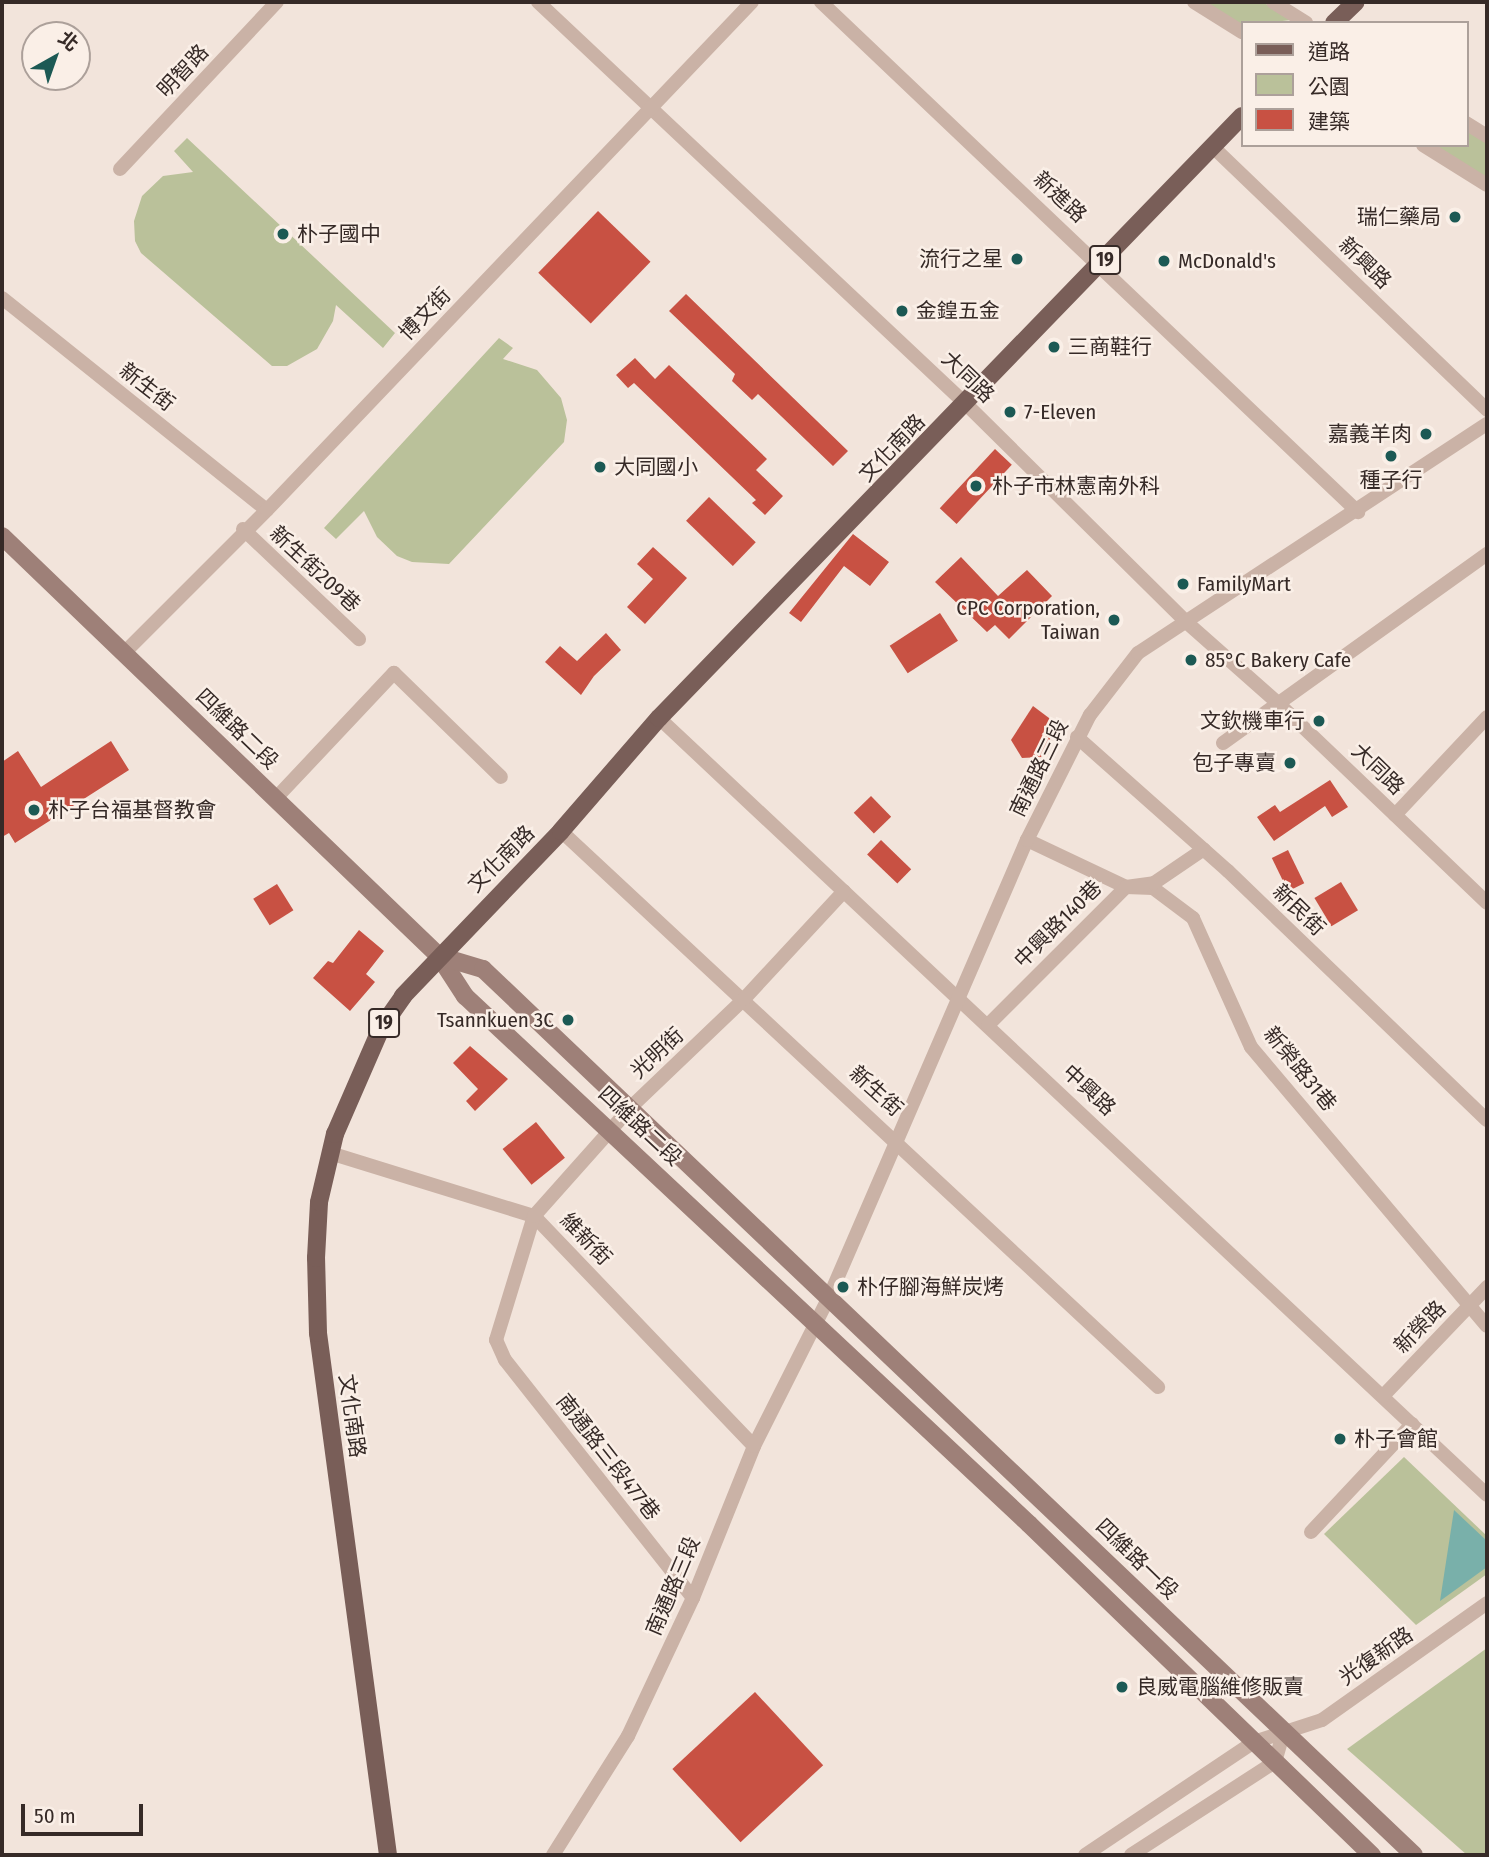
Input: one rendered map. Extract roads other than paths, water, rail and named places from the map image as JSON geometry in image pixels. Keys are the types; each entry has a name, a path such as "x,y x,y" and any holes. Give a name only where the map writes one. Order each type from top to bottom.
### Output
{"main road":[{"path":"1336,21 1356,2"},
{"name":"文化南路","path":"387,1855 318,1333 319,1202 330,1153 346,1102 381,1028 439,956 561,831 659,718 967,405 1240,118"}],"street":[{"name":"明智路","path":"120,169 276,2"},
{"name":"大同路","path":"538,2 967,405 1184,620 1280,705 1487,903"},
{"name":"博文街","path":"124,652 243,529 267,510 752,2"},
{"name":"新進路","path":"821,2 1101,264 1358,512"},
{"path":"1194,2 1240,31"},
{"path":"1273,2 1303,21"},
{"path":"1468,124 1487,136"},
{"name":"新興路","path":"1213,147 1487,410"},
{"path":"1426,147 1487,186"},
{"name":"新生街","path":"2,298 267,510"},
{"name":"南通路三段","path":"553,1855 628,1736 693,1598 754,1447 830,1295 958,995 1027,840 1077,737 1138,653 1184,620 1358,512 1487,424"},
{"name":"新生街209巷","path":"243,529 359,639"},
{"name":"四維路二段","path":"2,536 439,956 465,996 611,1129 816,1324"},
{"path":"1223,743 1280,705 1487,554"},
{"path":"276,798 394,673 501,777"},
{"name":"中興路","path":"659,718 958,995 1487,1495"},
{"path":"1395,815 1487,718"},
{"name":"新民街","path":"1077,737 1204,849 1487,1120"},
{"name":"新生街","path":"561,831 896,1139 1158,1387"},
{"name":"新榮路31巷","path":"1027,840 1126,887 1153,888 1193,918 1251,1047 1468,1307 1487,1326"},
{"name":"中興路140巷","path":"988,1025 1126,887 1154,883 1204,849"},
{"name":"光明街","path":"496,1340 534,1216 631,1107 744,999 844,891"},
{"name":"四維路二段","path":"439,956 483,969 830,1295"},
{"name":"維新街","path":"330,1153 534,1216 754,1447"},
{"name":"新榮路","path":"1382,1396 1487,1287"},
{"name":"四維路一段","path":"830,1295 1413,1855"},
{"path":"816,1324 1372,1855"},
{"name":"南通路三段477巷","path":"496,1340 505,1360 693,1598"},
{"path":"1311,1532 1412,1424"},
{"name":"光復新路","path":"1085,1855 1254,1742 1322,1720 1487,1603"},
{"path":"1131,1855 1275,1762 1284,1731"}],"water":[{"path":"1454,1510 1487,1541 1487,1567 1440,1601"}],"place":[{"name":"瑞仁藥局","path":"1455,217"},
{"name":"朴子國中","path":"283,234"},
{"name":"流行之星","path":"1017,259"},
{"name":"McDonald's","path":"1164,261"},
{"name":"金鍠五金","path":"902,311"},
{"name":"三商鞋行","path":"1054,347"},
{"name":"7-Eleven","path":"1010,412"},
{"name":"嘉義羊肉","path":"1426,434"},
{"name":"種子行","path":"1391,456"},
{"name":"大同國小","path":"600,467"},
{"name":"朴子市林憲南外科","path":"976,486"},
{"name":"FamilyMart","path":"1183,584"},
{"name":"CPC Corporation, Taiwan","path":"1114,620"},
{"name":"85°C Bakery Cafe","path":"1191,660"},
{"name":"文欽機車行","path":"1319,721"},
{"name":"包子專賣","path":"1290,763"},
{"name":"朴子台福基督教會","path":"34,810"},
{"name":"Tsannkuen 3C","path":"568,1020"},
{"name":"朴仔腳海鮮炭烤","path":"843,1287"},
{"name":"朴子會館","path":"1340,1439"},
{"name":"良威電腦維修販賣","path":"1122,1687"}]}
